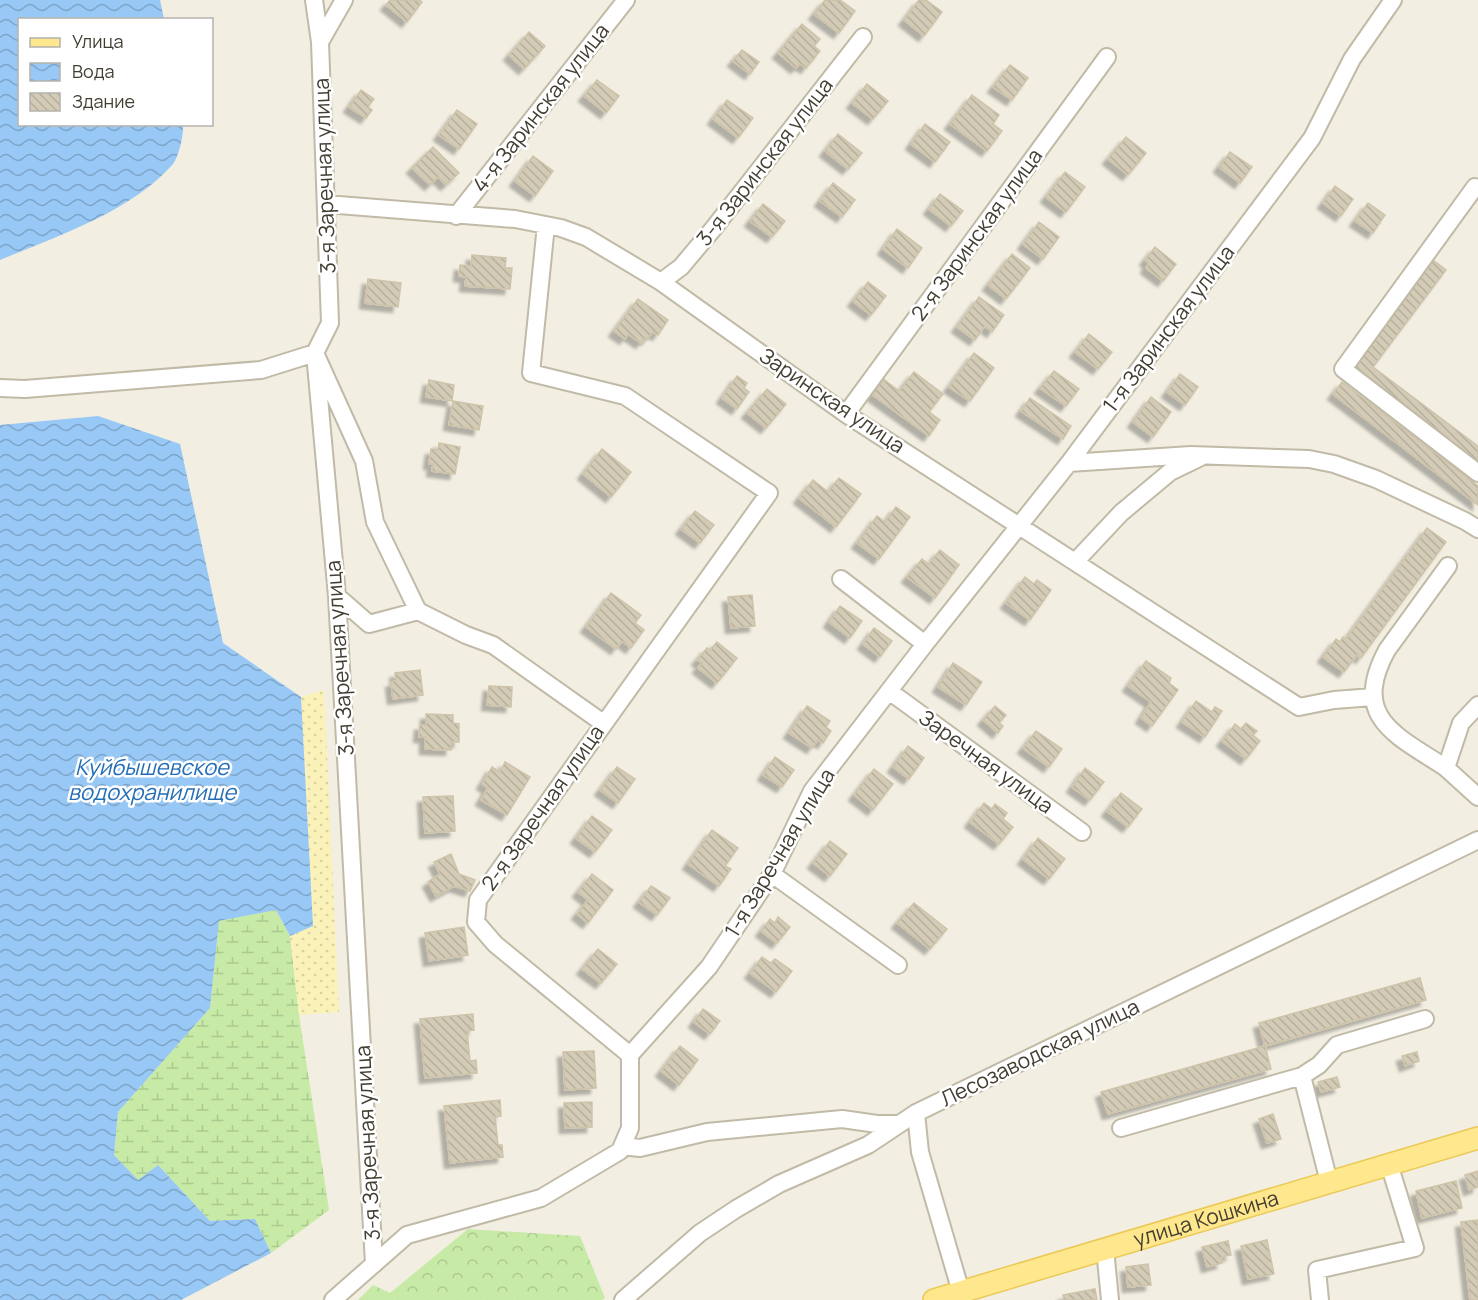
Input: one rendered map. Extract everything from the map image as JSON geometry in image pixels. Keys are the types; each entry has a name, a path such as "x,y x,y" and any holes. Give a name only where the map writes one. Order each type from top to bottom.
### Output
{"main road":[{"name":"улица Кошкина","path":"934,1300 1478,1138"}],"street":[{"name":"3-я Заречная улица","path":"314,0 320,42 330,323 315,353 337,596 375,1264 333,1300"},
{"path":"320,42 344,0"},
{"name":"4-я Заринская улица","path":"456,216 626,0"},
{"name":"1-я Заринская улица","path":"925,644 1069,463 1312,138 1352,59 1393,0"},
{"name":"3-я Заринская улица","path":"661,282 681,267 713,229 863,37"},
{"name":"2-я Заринская улица","path":"846,414 1107,57"},
{"path":"1475,187 1343,369 1478,473"},
{"name":"Заринская улица","path":"326,204 515,219 546,225 586,237 661,282 846,414 1299,706 1373,697"},
{"name":"2-я Заречная улица","path":"546,225 531,373 625,396 769,493 478,900 476,922 495,944 630,1055"},
{"path":"0,388 25,389 261,370 315,353 364,461 375,522 418,611 466,635 493,645 603,723"},
{"path":"1069,463 1205,455 1309,459 1334,464 1376,479 1478,529"},
{"path":"1075,562 1121,513 1170,472 1205,455"},
{"path":"1448,566 1380,662 1373,697 1375,710 1382,722 1400,738 1446,768 1478,797"},
{"path":"841,579 925,644"},
{"path":"337,596 369,624 418,611"},
{"name":"1-я Заречная улица","path":"630,1055 709,968 772,874 812,791 925,644"},
{"name":"Заречная улица","path":"889,691 1082,832"},
{"path":"1446,768 1461,723 1478,705"},
{"name":"Лесозаводская улица","path":"624,1300 700,1233 779,1184 868,1145 916,1113 1478,840"},
{"path":"772,874 898,965"},
{"path":"1121,1128 1302,1076 1319,1065 1337,1045 1425,1019"},
{"path":"375,1264 407,1235 541,1198 620,1151 630,1128 630,1055"},
{"path":"1302,1076 1329,1182"},
{"path":"916,1113 920,1152 961,1292"},
{"path":"622,1146 640,1148 707,1132 842,1119 877,1124 899,1124"},
{"path":"1320,1300 1317,1270 1414,1248 1389,1164"},
{"path":"1106,1249 1110,1300"}],"green space":[{"path":"276,910 290,936 299,1015 329,1210 271,1253 255,1219 210,1221 158,1165 138,1181 114,1155 118,1112 210,1008 219,920"},
{"path":"468,1229 580,1236 605,1298 602,1300 358,1300 373,1285 390,1293"}],"sand":[{"path":"324,690 339,1012 299,1015 290,936 313,926 301,697"}],"water":[{"path":"0,0 160,0 164,18 18,18 18,126 183,126 183,128 179,150 173,164 136,196 69,232 0,260"},
{"name":"Куйбышевское водохранилище","path":"98,416 180,444 223,643 301,697 313,926 290,936 276,910 219,921 210,1008 118,1112 114,1155 138,1180 158,1165 210,1221 255,1219 271,1253 181,1300 0,1300 0,425"}],"building":[{"path":"390,0 419,0 422,2 407,22 386,5"},
{"path":"825,0 840,0 855,11 839,33 814,14"},
{"path":"919,0 926,0 942,12 924,36 904,20"},
{"path":"802,24 820,39 814,46 820,51 806,68 800,64 796,68 778,53"},
{"path":"529,32 545,46 524,69 509,55"},
{"path":"742,50 759,62 750,74 733,61"},
{"path":"1010,65 1028,78 1012,100 993,87"},
{"path":"597,80 619,96 606,113 584,96"},
{"path":"867,84 888,101 873,119 852,103"},
{"path":"361,90 374,99 368,107 372,110 366,118 349,107"},
{"path":"972,95 999,115 993,124 1002,131 987,151 950,124"},
{"path":"727,100 753,118 738,138 713,119"},
{"path":"457,110 477,124 459,149 439,135"},
{"path":"925,124 950,142 935,162 911,144"},
{"path":"838,134 862,153 848,169 825,151"},
{"path":"1126,137 1146,153 1128,175 1108,159"},
{"path":"433,147 459,173 446,185 438,177 430,185 412,168"},
{"path":"1230,152 1252,167 1240,183 1219,167"},
{"path":"533,156 553,171 535,196 515,181"},
{"path":"1065,172 1085,187 1066,212 1046,197"},
{"path":"833,183 855,200 842,217 820,201"},
{"path":"1335,186 1353,199 1341,216 1323,203"},
{"path":"940,194 963,211 951,226 929,209"},
{"path":"1368,203 1385,215 1373,233 1355,221"},
{"path":"763,204 785,221 772,237 750,221"},
{"path":"1039,222 1059,237 1043,259 1023,244"},
{"path":"897,229 922,248 908,268 883,249"},
{"path":"1155,247 1176,264 1163,281 1146,268 1149,263 1145,260"},
{"path":"1012,254 1030,268 1006,299 988,285"},
{"path":"472,255 506,258 505,268 512,268 510,289 465,286 466,277 459,276 460,265 471,266"},
{"path":"1433,260 1446,270 1373,367 1478,446 1478,463 1352,368"},
{"path":"368,279 401,283 398,307 365,303"},
{"path":"868,282 886,296 871,315 853,301"},
{"path":"979,297 1004,315 992,332 985,326 975,340 957,327"},
{"path":"638,299 668,320 658,335 653,332 641,343 628,334 625,339 614,331"},
{"path":"1089,334 1112,352 1098,369 1075,352"},
{"path":"974,353 994,368 970,401 949,387"},
{"path":"1054,371 1079,389 1066,406 1040,388"},
{"path":"914,372 943,394 929,412 940,420 929,436 870,393 882,378 899,391"},
{"path":"1180,374 1198,387 1185,405 1167,392"},
{"path":"737,376 747,383 744,388 749,392 737,409 722,398"},
{"path":"429,380 454,385 452,401 426,397"},
{"path":"1342,382 1478,486 1478,505 1333,394"},
{"path":"767,389 786,404 766,428 747,413"},
{"path":"1151,397 1171,412 1153,437 1133,422"},
{"path":"1030,398 1071,426 1063,439 1021,411"},
{"path":"453,401 483,406 479,430 449,425"},
{"path":"439,443 460,447 455,474 432,471 433,464 429,464 431,449 438,450"},
{"path":"602,449 631,472 611,497 583,474"},
{"path":"839,478 861,494 836,527 799,498 813,480 828,492"},
{"path":"896,507 910,517 879,559 857,543 877,516 885,522"},
{"path":"695,511 714,525 700,543 681,529"},
{"path":"1427,528 1446,542 1361,658 1357,655 1344,672 1323,657 1336,639 1340,642 1343,637 1346,639"},
{"path":"940,550 959,565 935,598 907,577 922,559 929,564"},
{"path":"1025,577 1034,584 1037,580 1051,590 1030,620 1006,603"},
{"path":"611,593 641,615 635,623 644,630 631,648 622,641 616,649 586,627"},
{"path":"752,595 755,626 731,628 728,597"},
{"path":"840,606 862,621 850,638 829,622"},
{"path":"874,628 892,641 880,657 863,644"},
{"path":"717,642 737,658 717,683 698,668 702,663 697,660 707,648 710,650"},
{"path":"1146,661 1171,678 1169,683 1178,690 1152,726 1141,718 1151,702 1128,686"},
{"path":"953,663 982,682 966,705 938,687"},
{"path":"420,670 423,695 393,699 391,682 396,681 395,673"},
{"path":"489,686 512,687 511,707 487,705"},
{"path":"1196,701 1212,712 1215,707 1222,711 1205,737 1182,722"},
{"path":"807,706 830,721 826,727 831,731 823,743 818,740 812,748 789,733"},
{"path":"995,706 1006,715 999,723 1003,726 998,733 983,720"},
{"path":"426,714 453,715 453,723 459,724 459,742 451,742 451,750 425,749 425,737 419,737 420,725 426,725"},
{"path":"1246,723 1257,731 1253,735 1260,741 1246,759 1222,741 1235,724 1241,729"},
{"path":"1036,731 1062,749 1049,767 1023,748"},
{"path":"908,746 924,758 909,779 893,767"},
{"path":"775,757 794,770 782,787 763,775"},
{"path":"505,762 530,777 507,815 481,800 488,788 482,784 492,767 500,772"},
{"path":"617,767 635,779 618,803 600,790"},
{"path":"1085,768 1104,782 1090,800 1072,787"},
{"path":"874,769 893,784 873,810 854,795"},
{"path":"1121,793 1142,809 1128,827 1107,811"},
{"path":"453,796 455,831 425,833 423,797"},
{"path":"984,803 992,809 995,804 1007,813 1003,819 1013,827 999,844 970,822"},
{"path":"592,816 612,830 595,852 576,838"},
{"path":"712,830 738,848 725,866 731,869 719,886 688,864"},
{"path":"1038,838 1065,859 1049,879 1023,859"},
{"path":"830,841 847,854 830,876 813,863"},
{"path":"451,854 459,874 475,880 470,891 454,886 436,896 428,882 440,874 434,862"},
{"path":"592,874 613,890 588,923 577,914 588,900 578,892"},
{"path":"651,886 670,898 657,915 639,902"},
{"path":"914,903 947,929 930,949 897,923"},
{"path":"778,917 790,927 777,943 761,931 770,919 775,923"},
{"path":"464,927 468,955 429,961 425,933"},
{"path":"598,949 617,964 601,983 582,969"},
{"path":"762,957 771,963 775,959 792,971 776,992 750,973"},
{"path":"1420,978 1426,1000 1265,1046 1259,1023"},
{"path":"703,1009 720,1021 710,1034 694,1022"},
{"path":"473,1014 474,1030 467,1031 470,1061 476,1060 477,1073 425,1078 420,1019"},
{"path":"680,1046 698,1060 679,1085 661,1071"},
{"path":"1265,1046 1271,1069 1108,1114 1101,1092"},
{"path":"594,1051 596,1088 565,1090 563,1052"},
{"path":"1417,1052 1419,1061 1405,1066 1402,1056"},
{"path":"1337,1077 1340,1087 1321,1092 1318,1082"},
{"path":"500,1100 501,1116 495,1117 498,1145 502,1145 503,1157 450,1163 444,1106"},
{"path":"592,1102 592,1127 565,1128 564,1103"},
{"path":"1273,1114 1281,1139 1267,1143 1259,1119"},
{"path":"1478,1171 1478,1187 1469,1190 1465,1175"},
{"path":"1456,1181 1462,1208 1422,1218 1416,1191"},
{"path":"1478,1220 1478,1300 1470,1300 1461,1222"},
{"path":"1267,1240 1274,1274 1248,1279 1241,1246"},
{"path":"1228,1241 1231,1255 1221,1257 1222,1263 1207,1267 1202,1247"},
{"path":"1148,1264 1151,1285 1128,1287 1126,1267"},
{"path":"1095,1289 1097,1300 1064,1300 1063,1295"}]}
